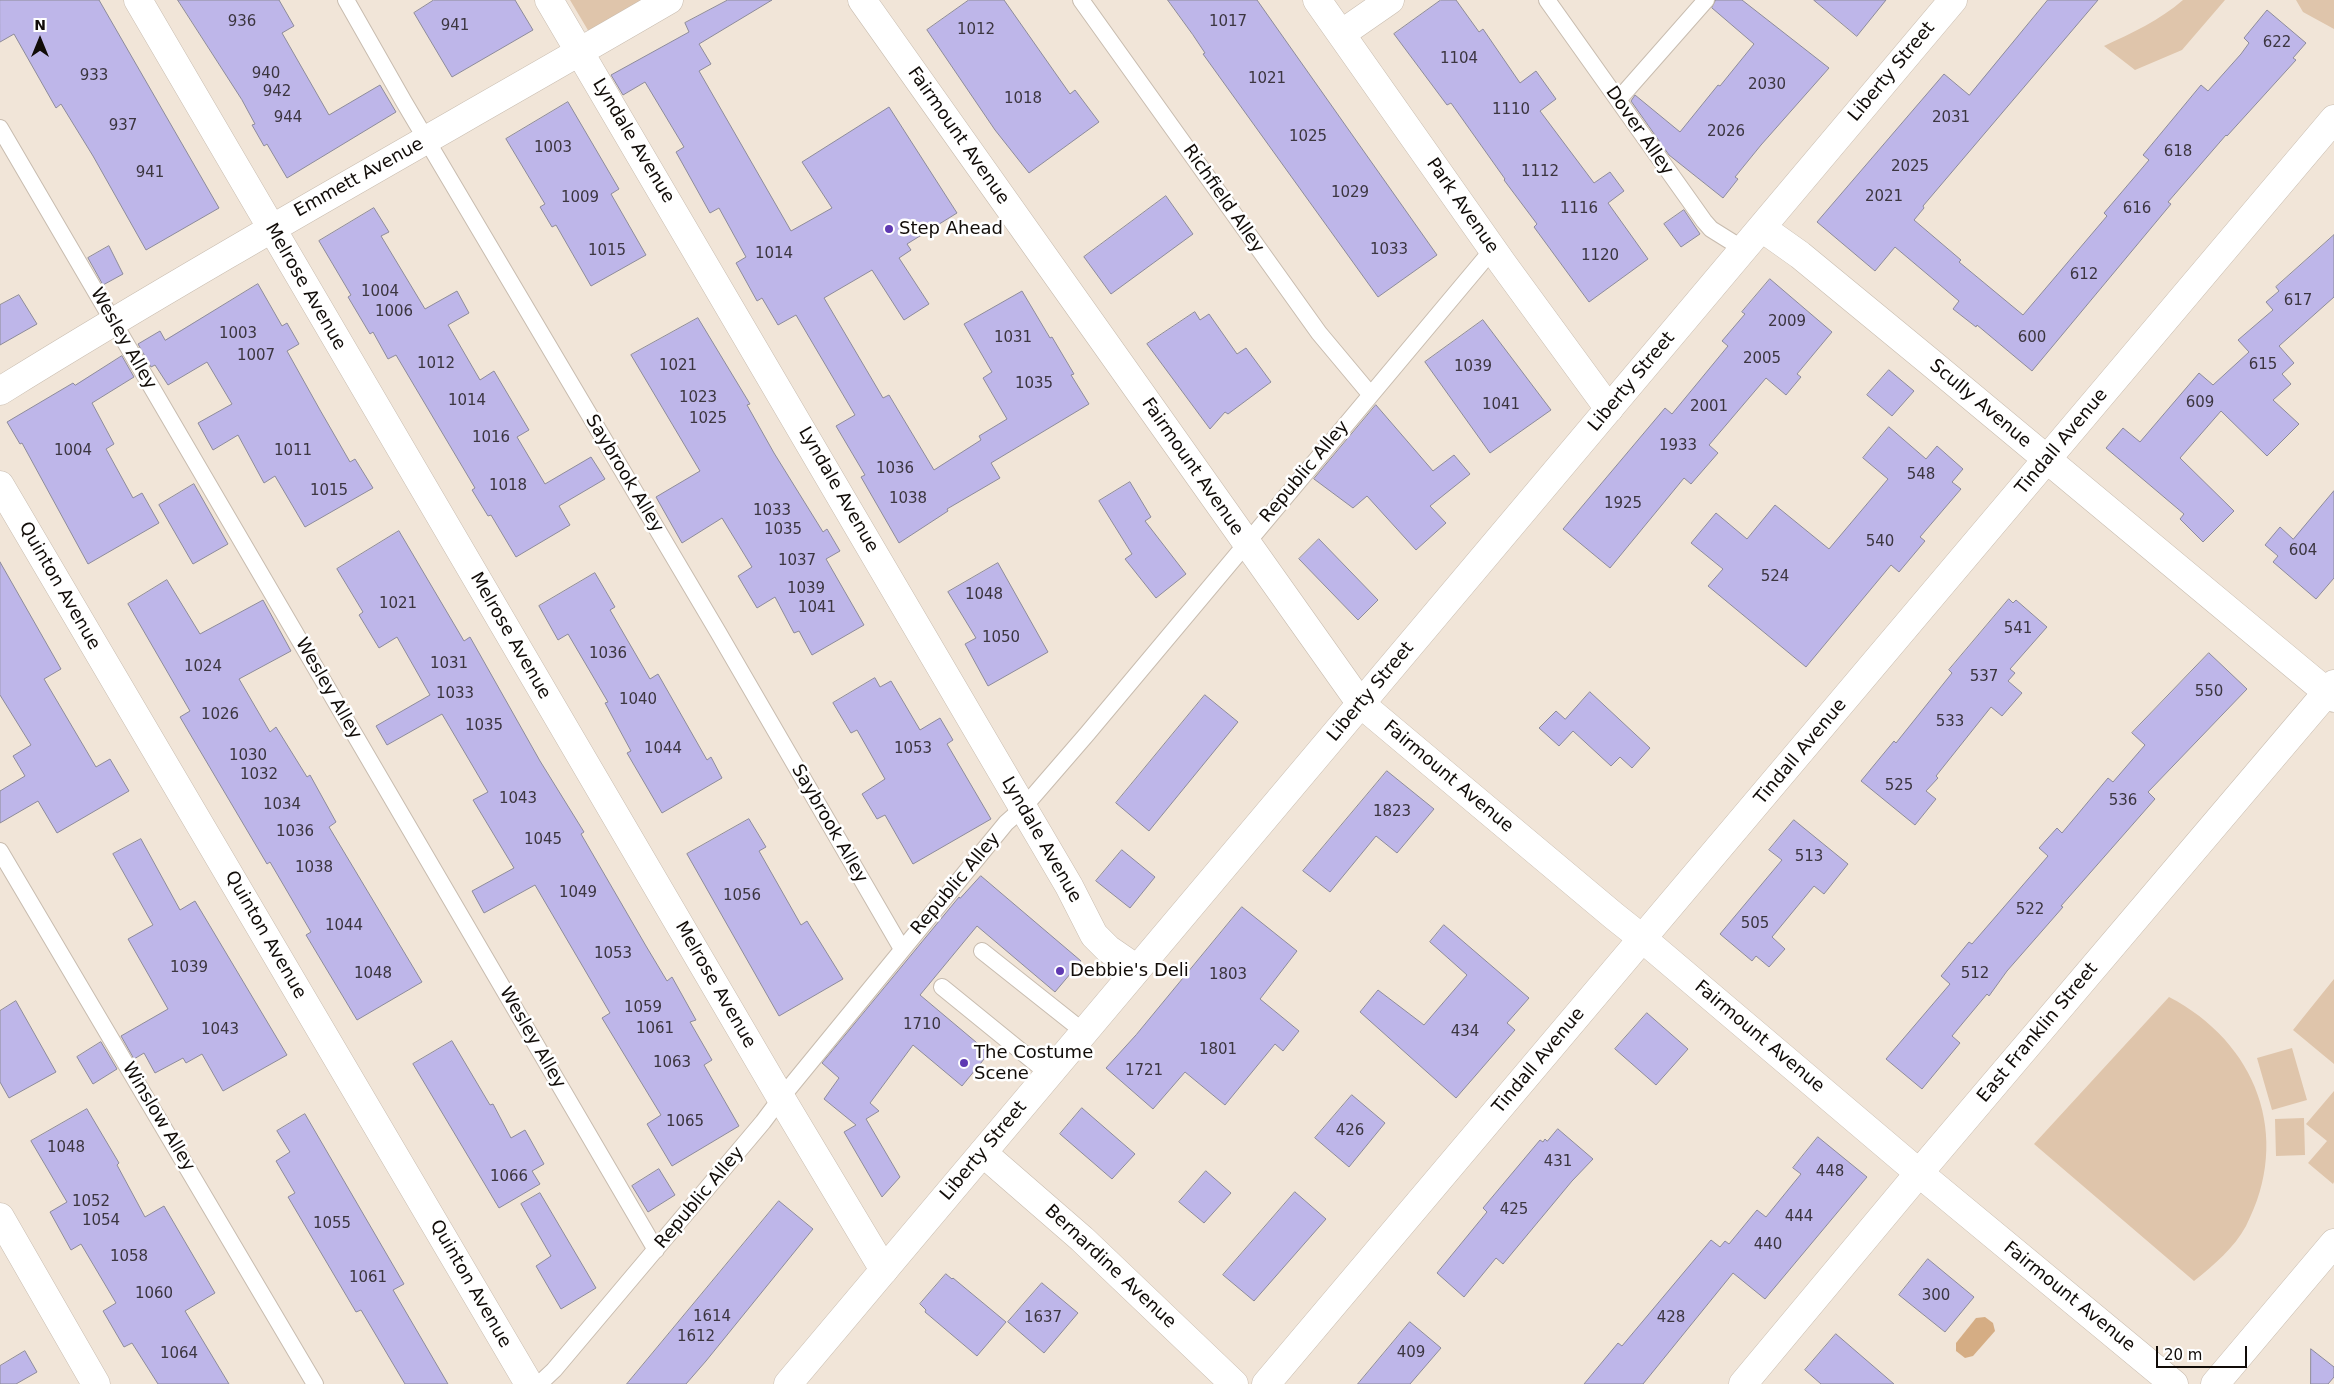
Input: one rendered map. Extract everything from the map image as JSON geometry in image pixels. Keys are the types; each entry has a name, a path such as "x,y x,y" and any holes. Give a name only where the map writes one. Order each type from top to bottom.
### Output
{"street":[{"name":"Melrose Avenue","path":"138,0 781,1098 884,1270"},
{"name":"Lyndale Avenue","path":"549,0 1069,886 1094,935 1108,949 1137,969"},
{"name":"Emmett Avenue","path":"0,391 113,321 270,228 669,0"},
{"name":"Fairmount Avenue","path":"862,0 1361,704 1643,939 1918,1173 2174,1384"},
{"name":"Park Avenue","path":"1317,0 1493,250 1609,409"},
{"path":"1341,34 1390,0"},
{"name":"Liberty Street","path":"788,1384 1953,0"},
{"name":"Tindall Avenue","path":"1266,1384 2334,119"},
{"name":"Scully Avenue","path":"1762,228 1807,261 2046,460 2332,691"},
{"name":"Quinton Avenue","path":"0,485 529,1384"},
{"name":"East Franklin Street","path":"1743,1384 1918,1173 2332,691"},
{"name":"Bernardine Avenue","path":"983,1153 1082,1239 1234,1384"},
{"path":"0,1217 96,1384"},
{"path":"2215,1384 2334,1243"}],"lane":[{"name":"Saybrook Alley","path":"346,0 426,140 718,632 902,949"},
{"name":"Richfield Alley","path":"1082,0 1319,334 1370,394"},
{"name":"Dover Alley","path":"1547,0 1704,222 1711,229 1743,249"},
{"path":"1618,100 1706,0"},
{"name":"Wesley Alley","path":"0,128 656,1250"},
{"name":"Republic Alley","path":"539,1384 554,1370 763,1122 1006,823 1023,808 1493,250"},
{"name":"Winslow Alley","path":"0,852 316,1384"},
{"path":"982,952 1084,1032"},
{"path":"942,986 1049,1074"}],"shaded area":[{"path":"570,0 649,0 592,37"},
{"path":"2183,0 2225,0 2182,50 2135,70 2104,46 2155,20"},
{"path":"2296,0 2334,0 2334,29 2303,12"},
{"path":"2334,979 2334,1064 2293,1030"},
{"path":"2169,997 2199,1016 2224,1039 2244,1066 2258,1095 2265,1126 2266,1159 2260,1192 2246,1226 2230,1249 2194,1281 2034,1144"},
{"path":"2292,1048 2307,1100 2272,1110 2257,1058"},
{"path":"2334,1091 2333,1184 2308,1163 2327,1141 2306,1124"},
{"path":"2304,1118 2305,1155 2276,1156 2275,1119"},
{"path":"1985,1317 1993,1323 1995,1331 1973,1356 1965,1358 1956,1351 1956,1343 1976,1318"}],"building":[{"path":"0,0 99,0 219,208 146,250 93,156 61,104 56,108 14,34 0,42"},
{"path":"178,0 279,0 294,26 282,33 329,115 380,85 396,112 287,178 267,144 264,146 252,125 255,124 242,100"},
{"path":"434,0 515,0 533,30 452,77 414,13"},
{"path":"728,0 772,0 699,44 711,64 699,71 791,231 832,208 802,162 889,107 957,213 907,244 911,250 899,258 929,304 904,320 872,270 824,298 883,398 889,395 934,470 981,440 979,436 1007,419 983,378 992,372 964,324 1022,291 1074,374 1071,375 1089,404 991,463 1000,478 947,509 948,511 899,543 861,477 865,475 836,426 855,415 796,315 778,325 762,298 757,301 736,263 746,257 719,208 710,213 676,152 684,147 645,82 623,95 611,75 689,32 685,23"},
{"path":"969,0 1004,0 1070,94 1075,90 1099,122 1029,173 995,130 927,30"},
{"path":"1168,0 1257,0 1437,255 1378,297 1203,54 1205,53"},
{"path":"1441,0 1456,0 1479,32 1483,29 1520,83 1536,71 1556,99 1540,111 1594,183 1610,172 1624,191 1608,203 1648,259 1589,302 1534,227 1537,224 1451,103 1447,105 1394,34"},
{"path":"1716,0 1742,0 1829,68 1761,145 1735,177 1738,179 1723,198 1669,155 1631,101 1635,95 1680,132 1718,85 1720,86 1754,44 1712,8"},
{"path":"1814,0 1886,0 1857,36"},
{"path":"2048,0 2098,0 1923,206 1924,208 1914,220 1961,260 1959,262 2023,315 2107,216 2104,213 2149,160 2143,155 2201,85 2208,91 2241,54 2249,43 2244,38 2267,10 2306,43 2293,58 2296,60 2226,135 2168,202 2171,204 2032,371 1977,325 1976,327 1953,309 1959,301 1895,247 1875,271 1817,222 1944,74 1969,95"},
{"path":"568,102 619,189 611,194 646,255 591,286 556,225 552,227 540,207 545,204 506,139"},
{"path":"1166,196 1193,234 1111,294 1084,257"},
{"path":"374,208 389,232 381,236 425,309 457,291 469,313 448,325 480,380 494,371 529,430 517,437 545,484 591,457 605,479 559,506 570,525 516,557 491,515 488,516 472,490 475,488 396,355 388,359 373,332 370,334 348,297 351,295 319,241"},
{"path":"1684,210 1700,234 1681,247 1664,224"},
{"path":"2334,235 2334,297 2279,346 2294,363 2282,374 2291,384 2273,400 2299,424 2267,456 2221,411 2180,458 2234,511 2203,542 2180,519 2184,514 2106,448 2123,428 2140,442 2199,373 2213,385 2249,352 2238,340 2273,310 2266,302 2279,291 2276,287"},
{"path":"109,246 123,274 103,285 88,258"},
{"path":"1770,279 1832,332 1797,374 1801,377 1786,395 1766,378 1709,445 1718,453 1691,484 1684,478 1610,568 1563,529 1665,408 1672,414 1728,346 1722,341 1745,314 1742,312"},
{"path":"258,284 282,326 287,323 299,344 287,351 320,410 350,462 355,459 373,488 305,527 275,476 264,483 238,435 213,450 198,423 232,404 207,362 168,385 155,365 151,367 138,344 160,331 165,340"},
{"path":"19,295 37,324 0,345 0,305"},
{"path":"1195,312 1200,320 1209,314 1237,354 1246,348 1271,382 1228,414 1225,412 1210,429 1147,344"},
{"path":"698,318 750,404 747,405 774,453 823,532 827,529 840,551 826,559 864,625 812,655 799,631 794,633 775,597 757,608 738,576 752,567 722,518 682,543 656,497 700,471 631,355"},
{"path":"1483,320 1551,410 1490,453 1425,362"},
{"path":"122,356 134,377 92,403 114,444 106,449 133,498 142,493 159,523 88,564 22,443 20,444 7,422 73,383 75,385"},
{"path":"1889,370 1914,391 1892,416 1867,395"},
{"path":"1376,405 1433,471 1454,455 1470,474 1430,506 1446,523 1416,550 1367,496 1353,508 1314,479"},
{"path":"1889,427 1926,459 1937,446 1963,469 1952,482 1961,489 1920,537 1925,541 1899,572 1891,565 1806,667 1708,586 1723,569 1691,543 1716,513 1747,539 1775,505 1829,549 1888,479 1863,458"},
{"path":"1130,482 1151,517 1145,521 1186,574 1156,598 1125,559 1132,554 1099,501"},
{"path":"194,484 228,544 193,564 159,505"},
{"path":"2334,491 2334,578 2316,599 2273,562 2278,556 2265,545 2280,527 2293,539"},
{"path":"399,531 464,641 470,637 540,761 584,832 581,834 646,946 667,981 672,977 696,1020 690,1022 712,1060 704,1065 739,1126 672,1166 647,1124 661,1115 602,1018 610,1013 535,885 484,913 472,891 514,868 473,800 488,792 442,714 387,745 376,726 430,695 397,637 379,648 359,615 363,612 337,569"},
{"path":"1319,539 1378,600 1358,620 1299,559"},
{"path":"0,562 61,669 44,679 96,767 110,759 129,791 57,833 38,801 0,823 0,791 25,776 13,756 31,745 0,695"},
{"path":"998,563 1048,652 988,686 965,644 976,638 948,592"},
{"path":"595,573 615,607 610,610 650,679 658,674 707,760 711,757 722,778 662,813 627,753 631,751 605,703 608,702 568,634 558,640 539,606"},
{"path":"167,580 200,634 263,600 291,651 239,679 270,732 276,727 307,777 310,775 336,822 329,827 422,982 357,1020 306,935 311,932 270,862 267,864 180,717 190,711 128,604"},
{"path":"2009,599 2013,603 2016,600 2047,627 2010,669 2015,673 2008,681 2022,693 2002,716 1991,707 1936,776 1938,778 1926,791 1936,799 1915,825 1861,781 1894,741 1896,743 1952,673 1949,670"},
{"path":"2209,653 2247,689 2148,792 2155,799 2061,906 2063,907 2007,971 1989,996 1987,994 1952,1036 1960,1043 1922,1089 1886,1059 1950,984 1941,976 1969,942 1972,944 2048,856 2039,848 2057,828 2062,833 2108,778 2113,782 2145,745 2132,733"},
{"path":"875,678 880,687 891,681 920,730 940,718 953,740 947,744 991,819 913,864 885,815 877,819 862,794 885,779 857,730 851,733 833,703"},
{"path":"1590,692 1650,748 1632,768 1620,757 1611,766 1573,731 1559,746 1539,728 1556,711 1565,719"},
{"path":"1205,695 1238,722 1149,831 1116,803"},
{"path":"1387,771 1434,809 1397,853 1376,836 1330,892 1303,871"},
{"path":"749,819 766,847 759,851 801,925 807,921 843,979 779,1016 687,854"},
{"path":"1794,820 1848,864 1824,894 1814,886 1772,937 1785,949 1769,967 1756,956 1752,961 1720,934 1782,860 1769,850"},
{"path":"141,839 180,910 195,901 287,1055 223,1091 202,1054 186,1063 183,1058 155,1073 144,1053 134,1059 121,1036 168,1009 128,939 153,925 113,854"},
{"path":"1122,850 1155,877 1130,908 1096,881"},
{"path":"981,876 1081,961 1055,992 977,926 920,995 989,1053 962,1086 913,1045 870,1103 879,1111 866,1119 900,1177 882,1197 844,1132 856,1125 824,1099 839,1078 822,1063 959,897"},
{"path":"1242,907 1297,951 1260,999 1299,1031 1283,1051 1275,1044 1225,1105 1185,1072 1153,1109 1106,1068 1136,1035"},
{"path":"1444,925 1529,998 1507,1023 1515,1030 1456,1098 1360,1012 1378,990 1424,1025 1467,975 1430,942"},
{"path":"16,1001 56,1072 9,1098 0,1082 0,1011"},
{"path":"1647,1013 1688,1049 1656,1085 1615,1049"},
{"path":"452,1041 490,1105 493,1104 511,1138 525,1130 544,1164 532,1171 540,1184 499,1208 413,1064"},
{"path":"101,1042 117,1069 93,1084 77,1057"},
{"path":"1352,1095 1385,1123 1349,1167 1315,1138"},
{"path":"1082,1108 1135,1154 1112,1179 1060,1134"},
{"path":"87,1109 119,1163 117,1165 145,1217 164,1206 215,1293 185,1311 229,1384 158,1384 132,1343 124,1347 103,1311 116,1303 81,1244 71,1250 50,1212 67,1202 31,1141"},
{"path":"305,1114 404,1284 393,1290 448,1384 405,1384 361,1310 356,1312 288,1197 295,1193 276,1161 290,1152 277,1131"},
{"path":"1558,1129 1593,1159 1572,1181 1503,1264 1496,1258 1464,1297 1437,1273 1487,1212 1483,1208 1540,1140 1543,1142 1545,1139 1547,1141"},
{"path":"1818,1137 1867,1177 1765,1299 1733,1273 1643,1384 1584,1384 1618,1343 1622,1346 1711,1240 1720,1247 1725,1241 1729,1244 1757,1210 1766,1217 1801,1174 1793,1168"},
{"path":"659,1169 675,1195 648,1212 632,1186"},
{"path":"1206,1171 1231,1193 1204,1223 1179,1202"},
{"path":"1295,1192 1326,1219 1254,1301 1223,1275"},
{"path":"540,1193 596,1288 561,1309 536,1266 551,1256 521,1204"},
{"path":"779,1201 813,1229 706,1361 686,1384 627,1384"},
{"path":"1928,1259 1974,1297 1945,1332 1899,1295"},
{"path":"946,1274 1006,1322 977,1356 925,1312 926,1310 920,1304"},
{"path":"1042,1283 1078,1313 1044,1353 1008,1322"},
{"path":"1410,1322 1441,1348 1410,1384 1358,1384"},
{"path":"1836,1334 1894,1384 1821,1384 1805,1370"},
{"path":"2311,1349 2334,1367 2334,1377 2328,1384 2311,1384"},
{"path":"25,1351 37,1372 16,1384 0,1384 0,1366"}],"place":[{"name":"Step Ahead","path":"889,229"},
{"name":"Debbie's Deli","path":"1060,971"},
{"name":"The Costume Scene","path":"964,1063"}]}
